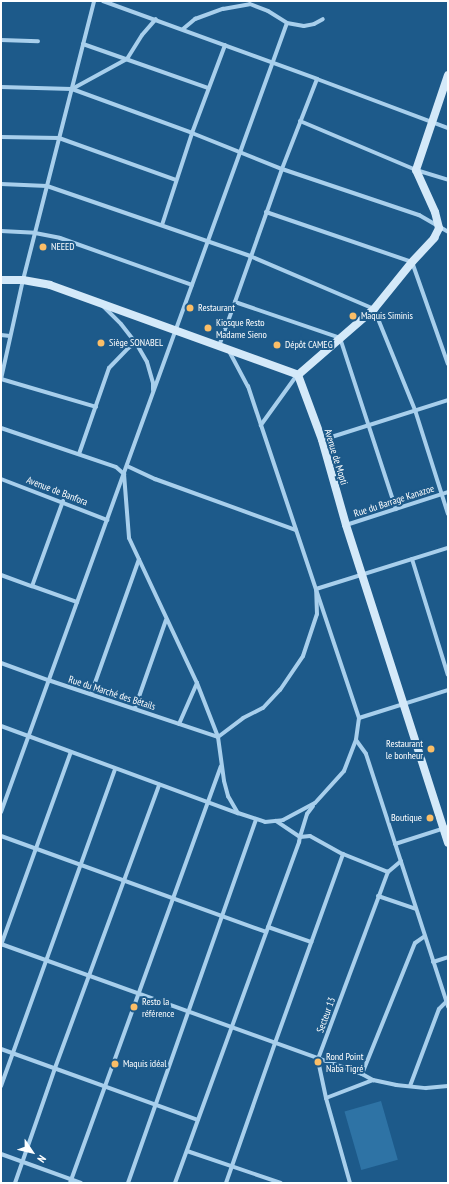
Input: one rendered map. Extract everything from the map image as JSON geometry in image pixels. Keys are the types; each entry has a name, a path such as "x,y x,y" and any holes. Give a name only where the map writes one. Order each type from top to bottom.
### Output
{"street":[{"path":"94,1 46,186 1,379 96,407"},
{"path":"103,1 156,19 448,128"},
{"path":"183,29 195,19 223,9 250,4 268,11 287,23 304,26 314,24 323,18"},
{"path":"72,89 127,59 142,35 156,19"},
{"path":"1,812 287,23"},
{"path":"1,40 38,41"},
{"path":"83,44 208,88"},
{"path":"162,225 192,133 224,45"},
{"path":"261,425 298,375 374,309 412,262 434,238 439,228 435,212 416,170 448,76"},
{"path":"218,346 282,168 317,79"},
{"path":"1,87 72,89 282,168 419,215 448,232"},
{"path":"300,121 416,170 448,180"},
{"path":"1,137 59,138 176,180"},
{"path":"1,184 46,186 250,256 374,309 414,410 448,514"},
{"path":"266,212 412,262"},
{"path":"1,231 35,233 60,238 192,285"},
{"path":"412,262 448,364"},
{"path":"1,280 23,280 50,285 298,375"},
{"path":"235,302 340,338"},
{"path":"99,303 121,324 136,343 147,362 153,383 152,394"},
{"path":"1,336 10,336"},
{"path":"340,338 396,509"},
{"path":"79,454 109,368 128,348 136,343"},
{"path":"175,1183 232,1028 307,814 344,771 356,740 359,718 248,386 228,349"},
{"name":"Avenue de Mopti","path":"298,375 322,440 346,525 403,704 446,828 448,843"},
{"path":"322,440 448,400"},
{"path":"1,428 116,467 124,474 129,538 166,620 197,683 218,737 228,796 238,813"},
{"path":"127,466 155,479 296,530"},
{"name":"Avenue de Banfora","path":"1,479 63,501 107,520"},
{"name":"Rue du Barrage Kanazoe","path":"346,525 448,492"},
{"path":"32,586 63,501"},
{"path":"316,589 448,548"},
{"path":"91,694 139,559"},
{"path":"412,559 448,675"},
{"path":"1,575 77,602"},
{"path":"218,737 244,718 263,708 280,690 303,656 317,614 316,589"},
{"path":"135,708 166,620"},
{"name":"Rue du Marché des Bétails","path":"1,662 48,680 218,737"},
{"path":"179,724 197,683"},
{"path":"359,718 448,690"},
{"path":"1,726 256,820 265,822 289,818 315,803"},
{"path":"356,740 366,754 448,1008"},
{"path":"71,752 1,944 362,1074 373,1080 426,1088 448,1086"},
{"path":"71,1181 222,765"},
{"path":"1,1086 115,769"},
{"path":"15,1183 54,1068 90,975 159,785"},
{"path":"128,1183 187,1012 256,820"},
{"path":"276,821 300,837 310,836 343,854 388,872"},
{"path":"395,844 446,828"},
{"path":"1,836 222,916 312,942"},
{"path":"226,1183 274,1043 343,854"},
{"name":"Secteur 13","path":"318,1059 388,872 401,861"},
{"path":"378,896 416,909"},
{"path":"362,1074 415,943 425,936"},
{"path":"433,962 448,957"},
{"path":"410,1086 439,1009 446,1002"},
{"path":"1,1049 198,1120"},
{"path":"318,1059 326,1098 350,1183"},
{"path":"326,1098 373,1080"},
{"path":"187,1151 232,1165 273,1182 280,1183"},
{"path":"1,1154 71,1181 81,1183"}],"shaded area":[{"path":"381,1101 398,1160 361,1170 344,1111"}],"place":[{"name":"NEEED","path":"43,247"},
{"name":"Restaurant","path":"190,308"},
{"name":"Maquis Siminis","path":"353,316"},
{"name":"Kiosque Resto Madame Sieno","path":"208,328"},
{"name":"Siège SONABEL","path":"101,343"},
{"name":"Dépôt CAMEG","path":"277,345"},
{"name":"Restaurant le bonheur","path":"431,749"},
{"name":"Boutique","path":"430,818"},
{"name":"Resto la référence","path":"134,1007"},
{"name":"Rond Point Naba Tigré","path":"318,1062"},
{"name":"Maquis idéal","path":"115,1064"}]}
